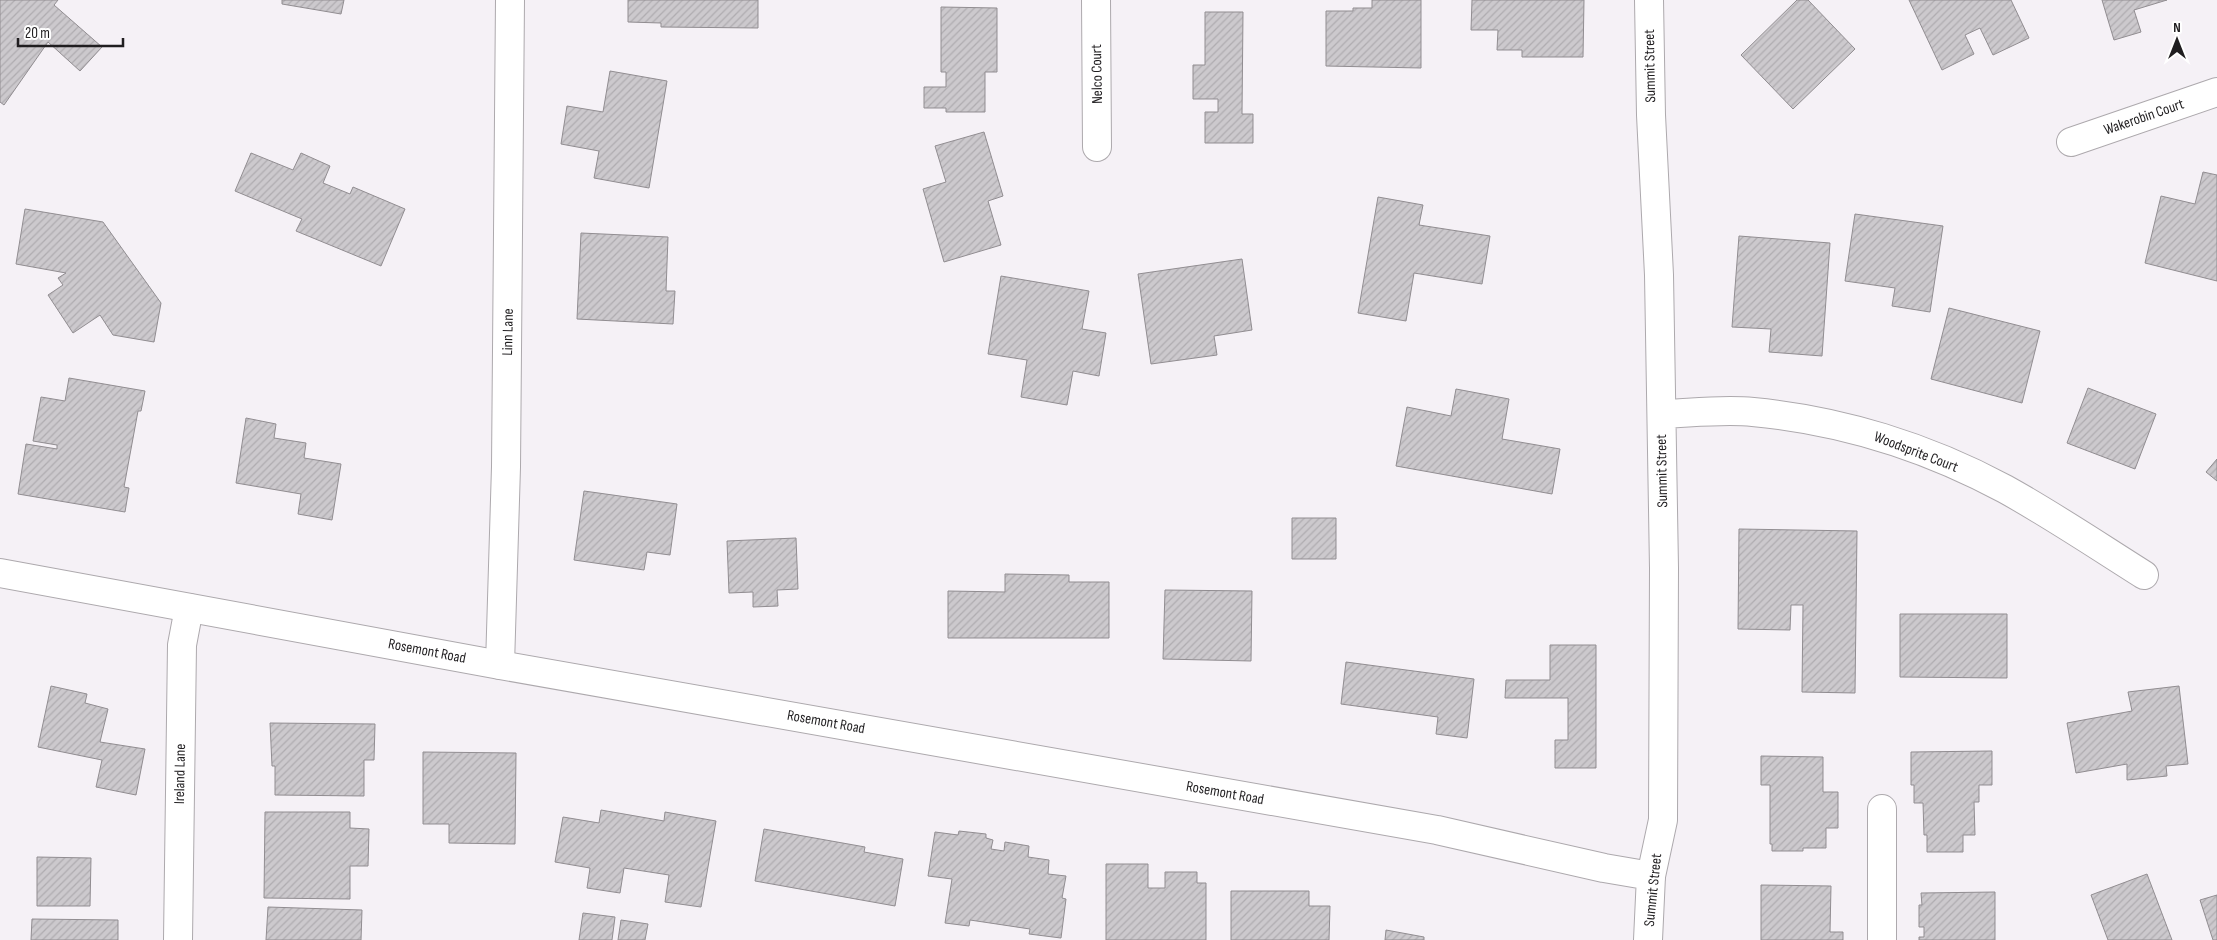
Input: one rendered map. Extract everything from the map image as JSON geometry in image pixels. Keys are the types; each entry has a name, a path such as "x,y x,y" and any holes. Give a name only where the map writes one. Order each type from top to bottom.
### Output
{"street":[{"name":"Linn Lane","path":"500,665 506,428 510,0"},
{"name":"Nelco Court","path":"1096,0 1097,147"},
{"name":"Summit Street","path":"1648,940 1651,876 1663,820 1664,568 1662,414 1649,0"},
{"name":"Wakerobin Court","path":"2072,142 2217,92"},
{"name":"Woodsprite Court","path":"1662,414 1751,411 1820,421 1887,439 1942,459 2005,489 2144,574"},
{"name":"Rosemont Road","path":"0,573 500,665 1445,832 1607,869 1651,876"},
{"name":"Ireland Lane","path":"178,940 182,645 189,608"},
{"path":"1882,809 1882,940"}],"building":[{"path":"0,0 58,0 54,5 102,47 80,71 48,42 4,105 0,102"},
{"path":"282,0 344,0 341,14 282,4"},
{"path":"628,0 758,0 758,28 661,27 661,23 628,22"},
{"path":"1372,0 1421,0 1421,68 1326,66 1326,11 1353,11 1353,8 1372,8"},
{"path":"1472,0 1584,0 1583,57 1522,57 1522,50 1497,50 1498,30 1471,30"},
{"path":"1797,0 1808,0 1855,49 1793,109 1741,55"},
{"path":"1909,0 2011,0 2029,38 1993,55 1980,28 1965,35 1974,54 1942,70"},
{"path":"2102,0 2167,0 2134,10 2141,32 2114,40"},
{"path":"941,7 997,8 997,72 985,72 985,112 946,112 946,108 924,108 924,87 946,87 946,72 941,72"},
{"path":"1205,12 1243,12 1242,114 1253,114 1253,143 1205,143 1205,112 1218,112 1218,99 1193,99 1193,65 1205,65"},
{"path":"610,71 667,81 649,188 594,178 599,151 561,144 567,106 603,112"},
{"path":"984,132 1003,196 988,201 1001,245 944,262 923,189 946,182 935,146"},
{"path":"251,153 293,170 301,153 330,166 323,183 350,194 353,187 405,209 381,266 296,231 302,219 235,191"},
{"path":"2203,172 2217,175 2217,281 2145,263 2161,196 2195,204"},
{"path":"1378,197 1423,205 1419,225 1490,236 1482,284 1414,273 1406,321 1358,313"},
{"path":"25,209 103,222 161,303 154,342 113,335 100,315 73,333 48,295 63,285 58,278 66,273 16,264"},
{"path":"1855,214 1943,226 1930,312 1892,306 1895,288 1845,281"},
{"path":"581,233 668,237 666,291 675,291 673,324 577,319"},
{"path":"1739,236 1830,243 1822,356 1769,352 1771,329 1732,327"},
{"path":"1242,259 1252,330 1214,336 1217,355 1151,364 1138,274"},
{"path":"1001,276 1089,291 1082,329 1106,333 1099,376 1073,371 1067,405 1021,397 1027,360 988,354"},
{"path":"1949,308 2040,331 2022,403 1931,379"},
{"path":"69,378 145,391 141,411 138,411 124,487 129,488 125,512 18,494 26,444 57,449 57,445 33,441 41,397 65,401"},
{"path":"2088,388 2156,414 2135,469 2067,443"},
{"path":"1456,389 1509,399 1502,439 1560,449 1552,494 1396,466 1407,407 1451,416"},
{"path":"246,418 276,424 274,438 306,443 304,458 341,464 332,520 298,514 301,494 236,483"},
{"path":"2217,459 2217,481 2206,472"},
{"path":"584,491 677,504 670,555 647,552 644,570 574,560"},
{"path":"1292,518 1336,518 1336,559 1292,559"},
{"path":"1739,529 1857,531 1855,693 1802,692 1803,605 1791,605 1790,630 1738,629"},
{"path":"796,538 798,589 777,590 778,606 753,607 753,592 729,593 727,541"},
{"path":"1005,574 1069,575 1069,582 1109,582 1109,638 948,638 948,591 1005,592"},
{"path":"1165,590 1252,591 1251,661 1163,659"},
{"path":"1900,614 2007,614 2007,678 1900,677"},
{"path":"1550,645 1596,645 1596,768 1555,768 1555,740 1568,740 1568,698 1505,698 1506,680 1550,680"},
{"path":"1346,662 1474,679 1467,738 1436,734 1438,717 1341,704"},
{"path":"51,686 87,694 85,703 108,709 100,742 145,749 136,795 96,787 102,760 38,747"},
{"path":"2179,686 2188,764 2166,766 2167,776 2127,780 2127,764 2076,773 2067,723 2132,711 2128,692"},
{"path":"270,723 375,724 374,760 364,760 364,796 275,795 275,766 272,766"},
{"path":"1992,751 1992,785 1979,785 1979,802 1974,802 1975,835 1963,835 1963,852 1927,852 1927,835 1924,835 1923,803 1914,803 1914,785 1911,785 1911,752"},
{"path":"423,752 516,753 515,844 449,843 449,824 423,824"},
{"path":"1761,756 1823,757 1823,792 1838,792 1838,828 1826,828 1826,848 1803,848 1803,851 1772,851 1772,844 1770,844 1770,785 1761,785"},
{"path":"601,810 664,821 665,812 716,821 701,907 665,902 669,875 624,868 620,893 587,888 590,868 555,862 563,817 599,823"},
{"path":"265,812 350,812 350,828 369,829 368,866 350,866 350,899 264,898"},
{"path":"764,829 865,847 864,852 903,859 895,906 755,881"},
{"path":"959,831 986,834 986,838 993,840 991,849 1004,851 1005,842 1029,846 1028,857 1049,860 1048,874 1066,876 1062,898 1066,899 1061,938 1029,934 1030,929 970,920 969,926 945,923 952,879 928,876 935,832 958,835"},
{"path":"37,857 91,858 90,906 37,906"},
{"path":"1106,864 1148,864 1148,888 1165,888 1165,872 1197,872 1197,883 1206,883 1206,940 1106,940"},
{"path":"2147,874 2172,940 2108,940 2091,895"},
{"path":"1761,885 1831,886 1830,932 1843,932 1843,940 1761,940"},
{"path":"1231,891 1309,891 1309,906 1330,906 1329,940 1231,940"},
{"path":"1995,892 1995,940 1919,940 1919,937 1924,937 1924,927 1919,927 1919,905 1922,905 1921,893"},
{"path":"2217,895 2217,940 2213,940 2200,900"},
{"path":"268,907 362,910 361,940 266,940"},
{"path":"583,913 615,917 612,940 579,940"},
{"path":"32,919 118,920 118,940 31,940"},
{"path":"621,920 648,924 645,940 618,940"},
{"path":"1386,930 1424,937 1424,940 1385,940"}]}
